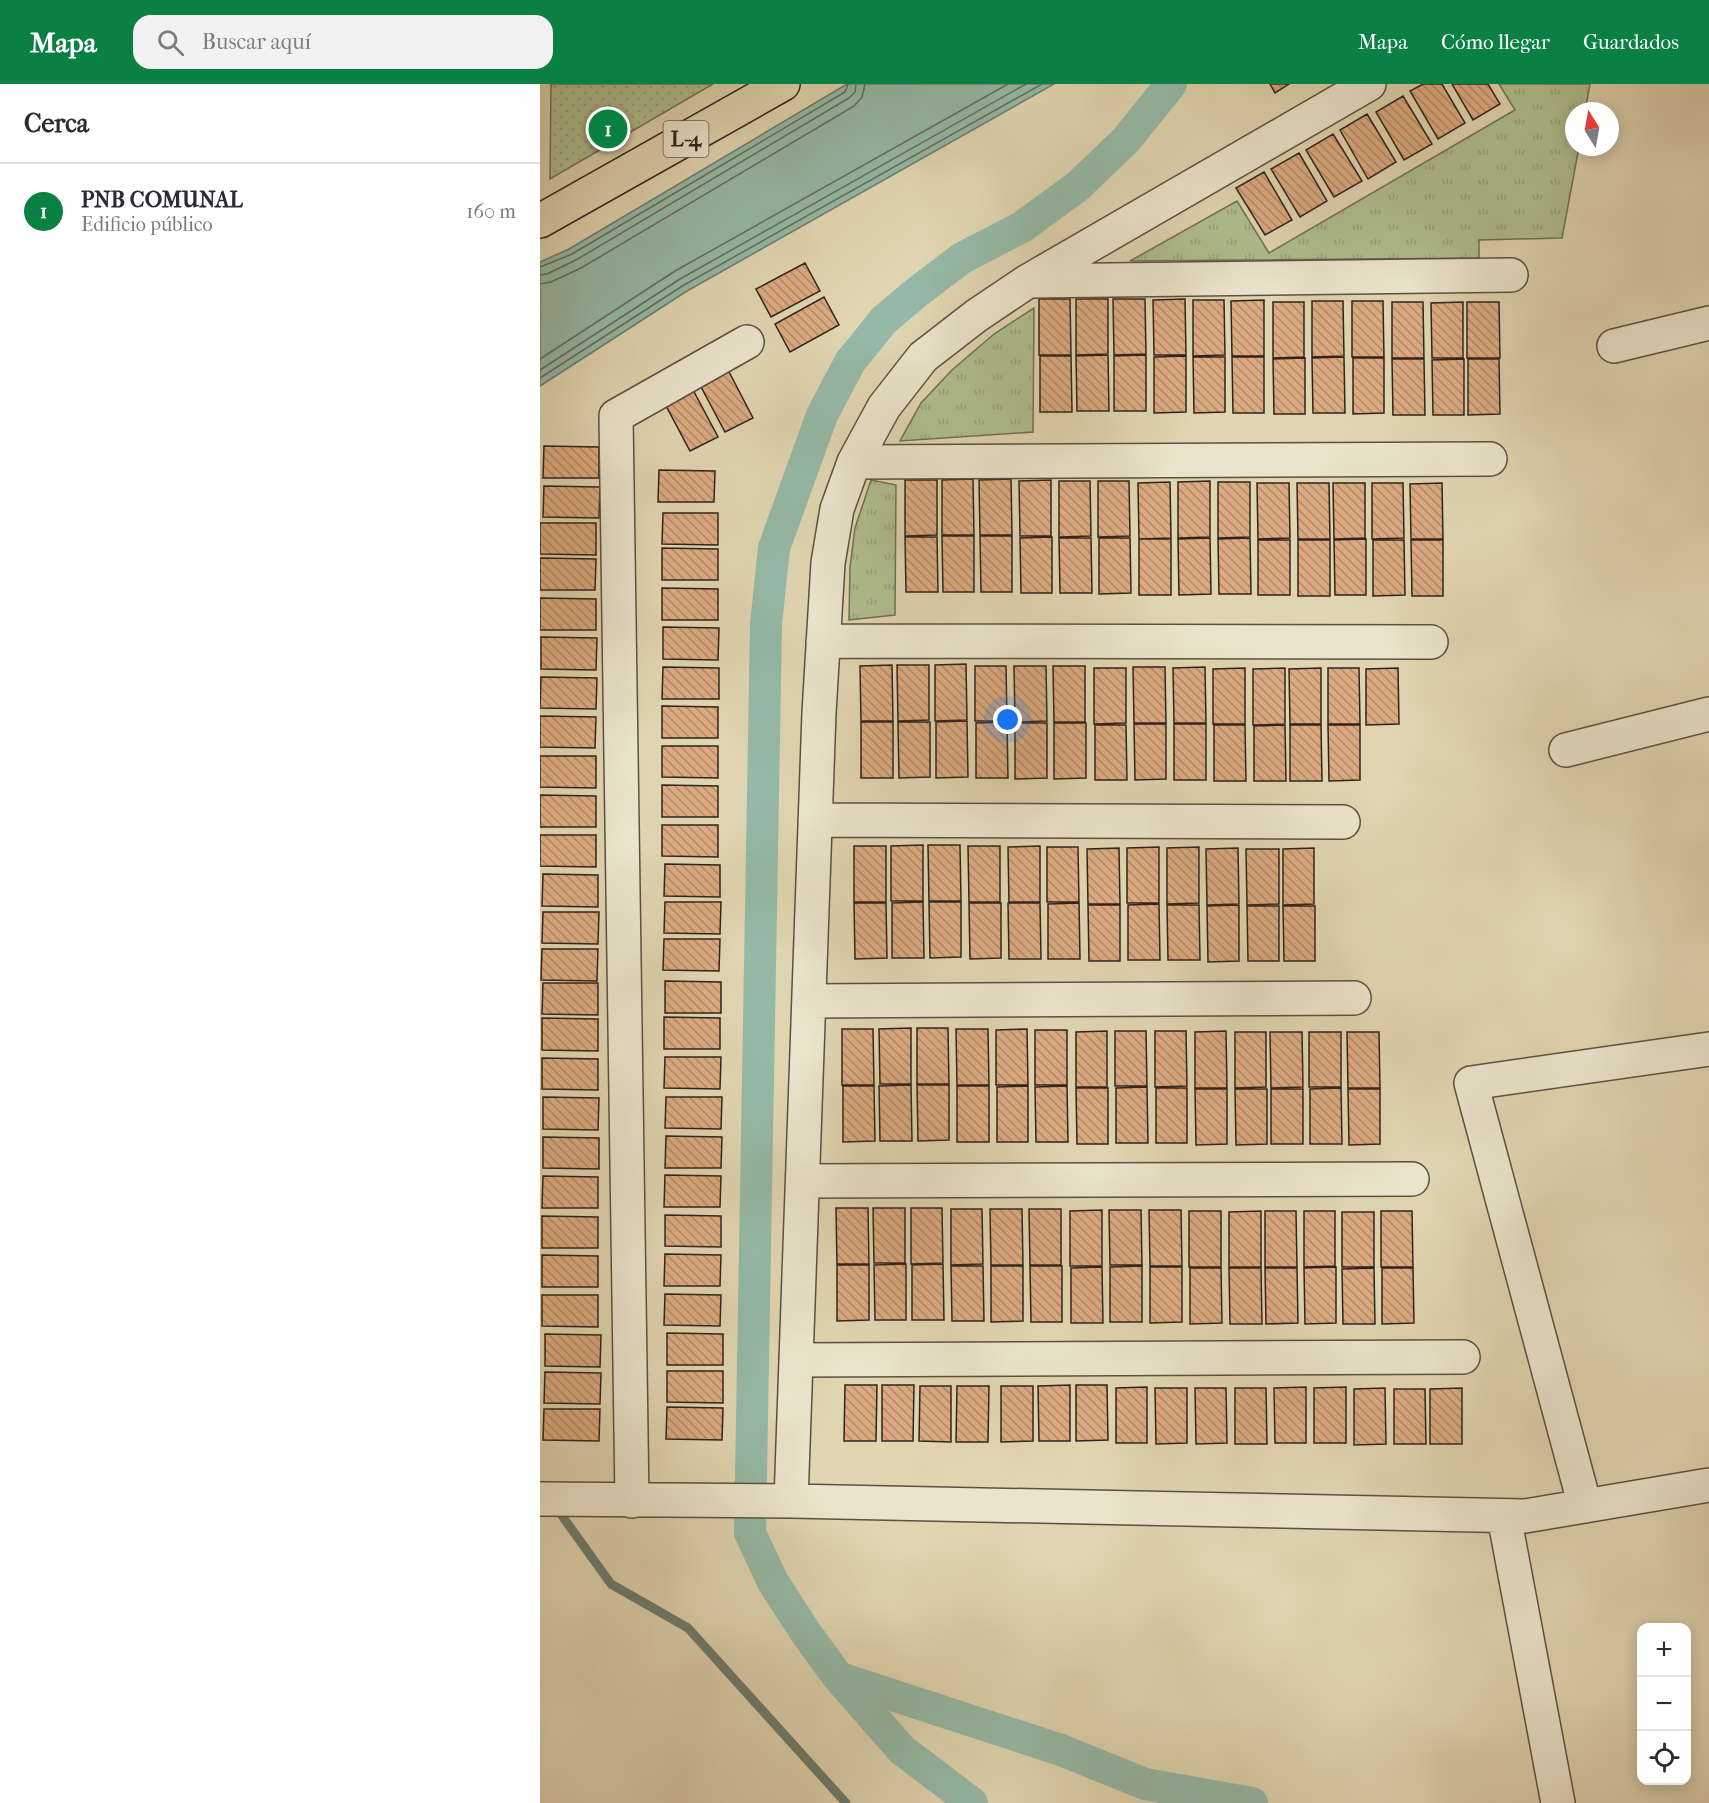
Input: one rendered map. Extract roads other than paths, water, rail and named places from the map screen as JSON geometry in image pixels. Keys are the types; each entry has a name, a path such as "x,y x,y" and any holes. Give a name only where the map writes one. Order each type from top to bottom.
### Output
{"main road":[{"name":"L-4","path":"540,221 783,84"}],"street":[{"path":"790,1501 823,641 828,563 837,509 854,462 884,407 923,357 976,316 1028,281 1369,84"},
{"path":"1028,281 1511,275"},
{"path":"1614,346 1709,323"},
{"path":"632,1501 616,416 747,342"},
{"path":"854,462 1490,459"},
{"path":"823,641 1431,642"},
{"path":"1566,750 1709,714"},
{"path":"815,820 1343,822"},
{"path":"809,1001 1354,998"},
{"path":"1585,1506 1471,1083 1709,1049"},
{"path":"803,1181 1412,1179"},
{"path":"796,1360 1462,1357"},
{"path":"540,1499 790,1501 1525,1516 1709,1485"},
{"path":"1503,1516 1558,1803"}],"water":[{"path":"847,84 1054,84 687,291 540,386 540,262 569,249"}],"waterway":[{"path":"972,1803 902,1750 838,1677 773,1582 750,1533 766,624 774,548 822,415 850,362 884,320 962,258 1022,227 1078,186 1126,140 1171,84"},
{"path":"555,1506 611,1584 688,1628 846,1803"},
{"path":"840,1678 1061,1750 1145,1784 1252,1803"}],"place":[{"name":"PNB COMUNAL","path":"608,129"}]}
